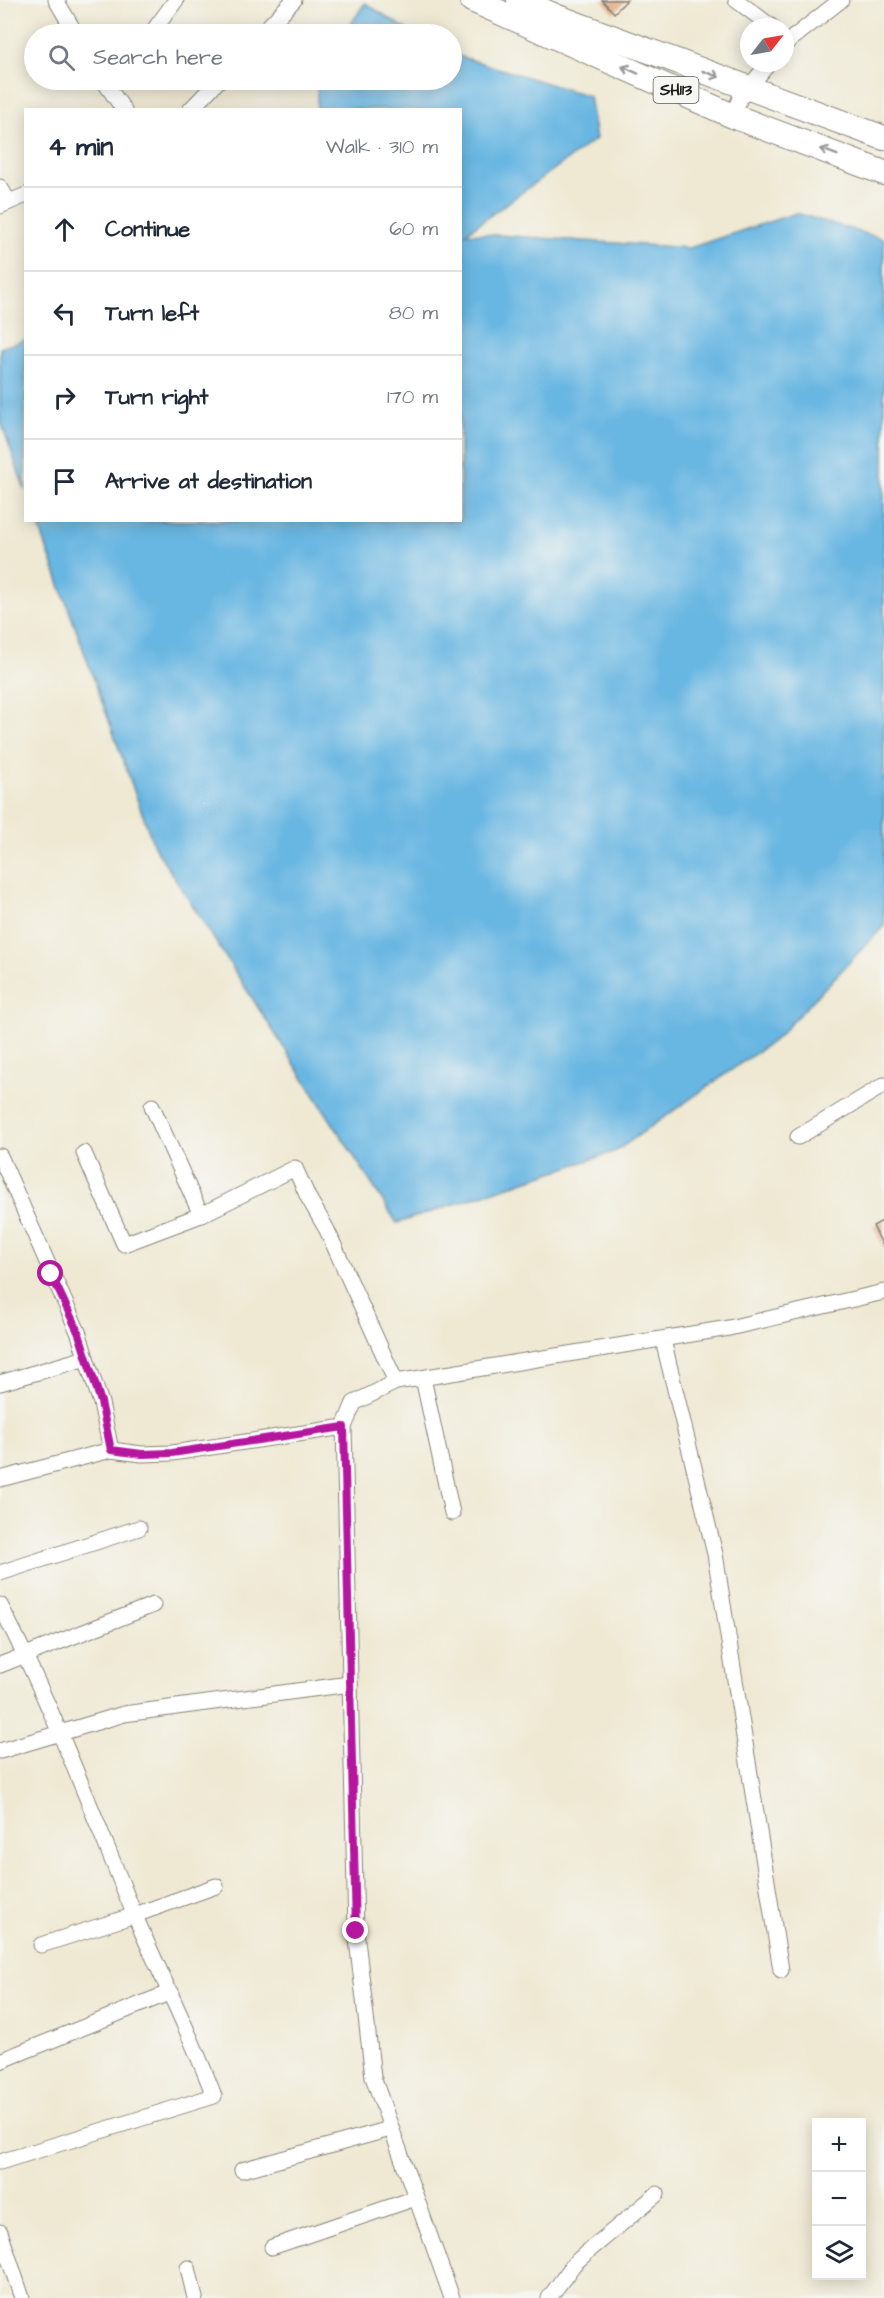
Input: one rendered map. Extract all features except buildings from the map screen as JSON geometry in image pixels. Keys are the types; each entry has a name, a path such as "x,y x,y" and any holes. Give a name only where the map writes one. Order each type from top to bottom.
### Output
{"main road":[{"name":"SH113","path":"472,0 555,17 748,86 884,138"},
{"name":"SH113","path":"519,0 555,17 733,116 884,173"}],"street":[{"path":"56,0 70,24"},
{"path":"158,24 176,0"},
{"path":"271,24 294,0"},
{"path":"736,0 760,18"},
{"path":"794,34 841,0"},
{"path":"733,116 740,98 761,72"},
{"path":"113,90 123,108"},
{"path":"191,108 209,90"},
{"path":"0,187 5,204 24,196"},
{"path":"798,1137 884,1085"},
{"path":"152,1106 201,1215"},
{"path":"84,1153 124,1244 201,1215 295,1168 327,1230 396,1382"},
{"path":"0,1156 79,1334 101,1402 111,1450"},
{"path":"452,2298 373,2077 356,1931 344,1427 354,1403 396,1382 739,1326 884,1292"},
{"path":"663,1340 717,1564 781,1970"},
{"path":"0,1383 86,1358"},
{"path":"423,1378 452,1513"},
{"path":"0,1479 111,1450 142,1454 172,1453 344,1427"},
{"path":"0,1573 139,1528"},
{"path":"0,1605 59,1732 135,1915 171,1992 213,2096 0,2162"},
{"path":"0,1665 153,1605"},
{"path":"0,1751 124,1714 350,1684"},
{"path":"40,1945 216,1886"},
{"path":"0,2061 171,1992"},
{"path":"242,2170 390,2129"},
{"path":"549,2298 580,2258 657,2194"},
{"path":"272,2247 416,2198"},
{"path":"0,2232 22,2298"},
{"path":"188,2268 195,2298"}],"water":[{"path":"365,3 398,24 351,24"},
{"path":"462,57 589,96 596,139 466,233 689,248 796,213 884,239 884,926 777,1038 616,1151 397,1223 154,846 37,522 462,522 462,108 317,108 317,90 462,90"},
{"path":"24,341 24,487 0,419 0,348"}],"route":[{"path":"51,1274 79,1334 101,1402 111,1450 142,1454 172,1453 344,1427 356,1931"}]}
